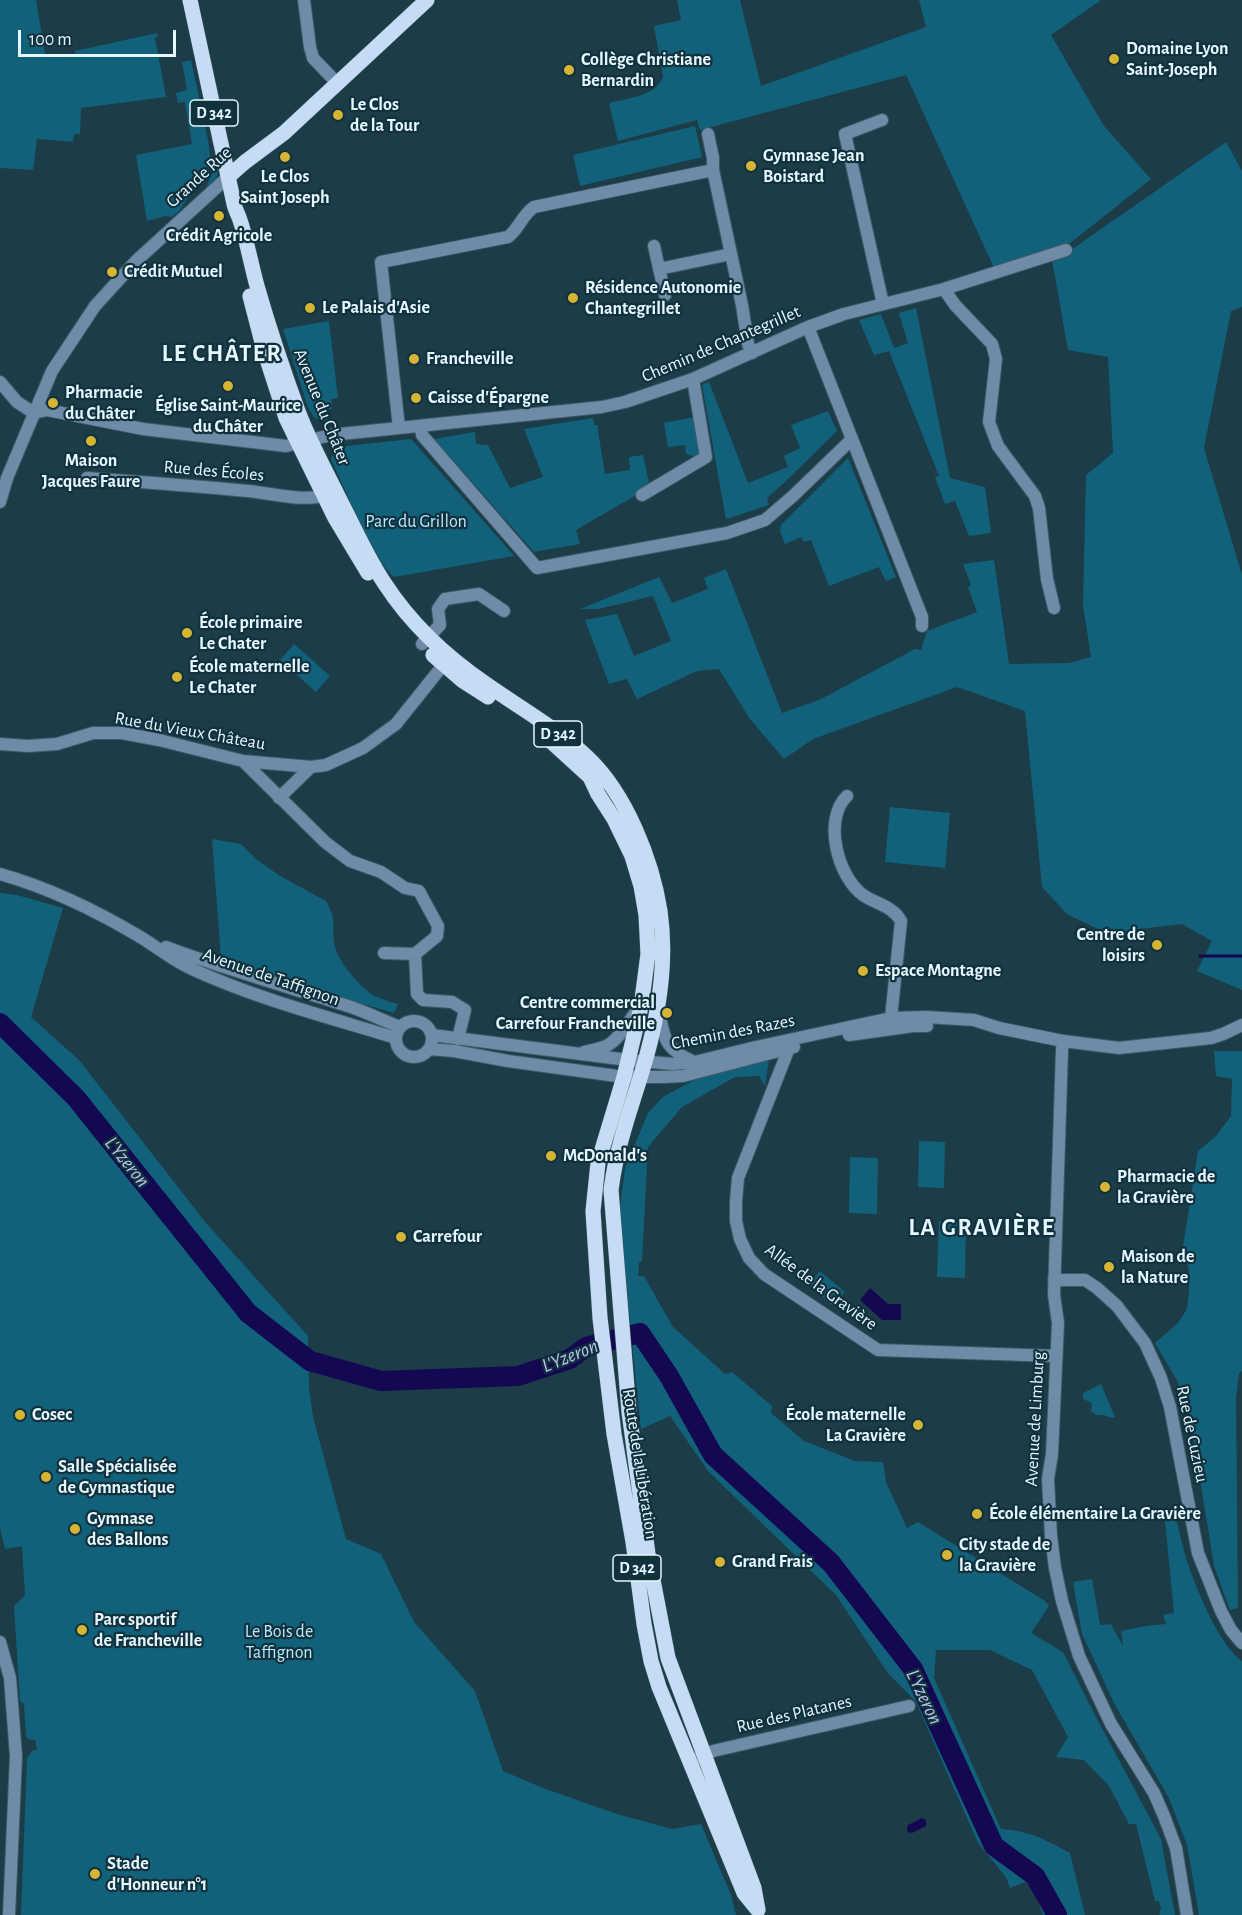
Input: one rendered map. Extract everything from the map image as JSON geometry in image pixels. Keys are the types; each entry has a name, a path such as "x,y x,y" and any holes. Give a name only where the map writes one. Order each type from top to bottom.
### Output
{"main road":[{"name":"Avenue du Châter","path":"190,0 236,211 235,227 264,350 286,418 305,442 330,493 386,585 426,640 447,661 573,744 590,759 598,794 614,819 632,856 641,886 646,915 648,954 641,1007 624,1077"},
{"name":"Grande Rue","path":"228,177 244,162 284,133 427,0"},
{"name":"Avenue du Châter","path":"594,773 614,791 629,819 648,862 660,913 662,958 657,1007 643,1070"},
{"name":"Route de la Libération","path":"643,1070 614,1166 611,1190 624,1368 645,1536 668,1658 754,1888 759,1912"},
{"name":"Route de la Libération","path":"624,1077 598,1163 593,1211 605,1369 644,1624 659,1687 744,1893 759,1912"}],"street":[{"path":"304,0 313,58 337,83"},
{"path":"882,120 845,134 883,304"},
{"path":"708,134 713,158 712,170 742,305 748,344 752,352"},
{"path":"399,428 381,262 508,237 514,233 526,212 534,207 712,170"},
{"name":"Grande Rue","path":"6,477 52,371 95,306 136,261 228,177"},
{"path":"654,246 665,295"},
{"name":"Chemin de Chantegrillet","path":"34,413 47,410 77,418 177,434 286,446 331,435 602,407 693,380 808,327 844,314 944,289 1066,250"},
{"path":"659,269 731,254"},
{"path":"944,289 955,305 992,344 996,359 989,422 998,446 1035,496 1039,508 1047,579 1054,608"},
{"path":"808,327 922,617 922,626"},
{"path":"642,495 706,457 693,380"},
{"path":"0,382 17,402 34,413"},
{"path":"421,426 424,438 537,568 727,533 765,520 852,439"},
{"path":"0,502 6,477"},
{"name":"Rue des Écoles","path":"87,478 249,491 299,498 330,493"},
{"path":"426,640 440,625 438,609 445,599 479,594 504,611"},
{"name":"Rue du Vieux Château","path":"0,744 28,746 57,744 93,733 122,733 243,761 311,767 326,765 363,748 396,724 447,661"},
{"path":"243,761 325,842 350,861 381,872 405,888 418,891 438,926 437,936 415,954 384,953"},
{"path":"279,798 311,767"},
{"path":"847,796 840,802 836,812 834,837 842,868 862,894 897,913 901,921 891,1018"},
{"name":"Avenue de Taffignon","path":"0,874 30,883 77,903 140,937 224,968 348,1006 398,1032"},
{"path":"415,954 417,994 423,1000 452,1002 465,1010 458,1039"},
{"path":"580,1054 608,1045 641,1007"},
{"path":"657,1007 665,1038 671,1048 677,1054 695,1062"},
{"name":"Chemin des Razes","path":"643,1070 695,1062 891,1018 926,1017 974,1020 999,1028 1064,1041 1098,1046 1138,1047 1211,1038 1242,1024"},
{"name":"Chemin des Razes","path":"851,1035 891,1018"},
{"name":"Avenue de Taffignon","path":"410,1021 422,1022 432,1035 628,1060 643,1070 624,1077 508,1061 454,1050 429,1049 421,1056 410,1057 401,1052 396,1043 398,1032 410,1021"},
{"name":"Chemin des Razes","path":"643,1070 683,1076 789,1048 851,1035 913,1026 999,1028"},
{"name":"Chemin des Razes","path":"789,1048 828,1032"},
{"path":"429,1049 432,1035"},
{"name":"Avenue de Limburg","path":"1064,1041 1054,1280 1058,1323 1052,1454 1048,1479 1052,1547 1062,1601 1079,1656 1111,1724 1154,1793 1176,1848 1187,1915"},
{"name":"Allée de la Gravière","path":"789,1048 738,1178 736,1221 740,1239 749,1258 764,1274 878,1350 1056,1356"},
{"name":"Rue de Cuzieu","path":"1054,1280 1085,1280 1097,1288 1117,1306 1145,1343 1161,1378 1170,1407 1198,1553 1221,1611 1231,1630 1242,1643"},
{"path":"0,1642 10,1678 16,1756 9,1915"},
{"name":"Rue des Platanes","path":"689,1761 713,1751 909,1706"}],"green space":[{"path":"0,0 36,0 45,54 53,57 75,54 75,51 157,33 158,36 155,38 166,97 81,108 80,134 74,134 73,142 37,139 33,170 0,168"},
{"path":"677,0 740,0 761,86 926,27 919,0 1101,0 1051,35 1104,126 1151,179 1064,248 995,270 906,75 700,130 697,120 618,141 609,103 640,96 659,84 663,77 654,26 681,20"},
{"path":"191,60 210,156 204,175 179,211 172,217 165,216 147,221 136,155 192,144 185,102 178,103 176,93 187,90 182,62"},
{"path":"695,126 702,157 580,186 573,155"},
{"path":"1226,142 1242,171 1242,307 1231,311 1204,448 1242,575 1242,990 1197,971 1212,941 1182,924 1106,933 1067,914 1042,887 1025,711 957,687 813,739 784,759 750,719 719,669 697,671 637,699 627,679 609,684 585,620 617,614 634,656 671,641 653,596 598,609 580,609 659,577 672,603 708,589 704,578 726,569 782,713 819,700 915,649 921,650 927,631 977,612 963,564 994,560 1009,664 1069,663 1091,657 1083,605 1086,475 1113,453 1108,357 1068,350 1052,260 1068,252"},
{"path":"216,163 217,175 206,193 206,188"},
{"path":"916,308 950,478 985,487 991,533 969,536 955,501 945,504 935,477 939,476 889,351 874,355 859,320 881,314 894,348 908,343 899,313"},
{"path":"329,321 338,398 331,399 332,409 327,409 328,424 314,417 308,407 283,329"},
{"path":"709,382 748,483 788,467 784,456 800,448 791,425 828,411 837,431 767,498 769,505 726,519 702,385"},
{"path":"593,418 594,425 597,425 605,474 630,470 629,457 643,455 650,487 576,530 580,544 534,552 434,439 475,432 476,444 488,445 510,488 543,477 524,429"},
{"path":"689,418 697,422 702,452 699,458 686,454 685,445 668,447 664,423"},
{"name":"Parc du Grillon","path":"411,439 514,556 394,577 369,541 331,460 338,447"},
{"path":"848,458 896,577 886,581 879,567 829,586 811,540 804,542 801,537 785,544 780,532 781,525"},
{"path":"294,644 330,676 316,692 280,660"},
{"path":"890,807 950,813 945,868 885,862"},
{"path":"212,839 241,844 256,859 280,876 326,901 333,917 334,942 338,956 354,978 371,994 398,1004 394,1013 264,975 221,959"},
{"name":"Le Bois de Taffignon","path":"0,893 17,895 63,908 31,1017 79,1060 206,1223 308,1336 309,1388 313,1417 346,1539 381,1554 414,1622 475,1691 503,1771 617,1814 672,1829 701,1824 731,1895 736,1915 21,1915 27,1758 32,1751 37,1750 35,1740 28,1739 26,1736 24,1704 20,1701 14,1606 25,1595 22,1546 5,1549 0,1528"},
{"path":"1214,1051 1242,1051 1242,1371 1239,1374 1236,1398 1238,1608 1230,1610 1214,1566 1192,1430 1177,1380 1155,1343 1178,1323 1187,1309 1189,1270 1183,1247 1198,1151 1216,1136 1231,1116 1232,1079 1216,1076"},
{"path":"769,1059 765,1086 759,1076 735,1077 682,1107 648,1147 642,1261 639,1262 638,1276 644,1276 673,1327 725,1374 732,1372 772,1406 771,1413 804,1441 855,1461 883,1462 886,1482 907,1528 918,1522 1045,1601 1049,1606 1031,1633 1063,1652 1161,1839 1175,1915 1160,1915 1159,1901 1155,1901 1136,1824 1129,1824 1109,1786 1084,1760 1056,1757 1068,1737 1032,1670 990,1650 936,1650 934,1678 1001,1829 1037,1836 1070,1853 1085,1915 1043,1915 1030,1880 1010,1888 1006,1877 978,1843 916,1702 887,1672 836,1595 708,1471 670,1416 641,1429 619,1215 625,1168 648,1113 663,1097 694,1080"},
{"path":"919,1141 945,1142 944,1188 918,1187"},
{"path":"850,1157 878,1158 877,1214 849,1213"},
{"path":"939,1221 966,1222 965,1278 937,1277"},
{"path":"820,1271 845,1292 833,1306 808,1284"},
{"path":"1101,1384 1115,1417 1096,1415 1091,1411 1092,1403 1083,1399 1083,1393"},
{"path":"1174,1510 1185,1555 1200,1596 1225,1642 1242,1661 1242,1915 1199,1915 1187,1845 1169,1798 1114,1703 1082,1634 1073,1582 1092,1579 1100,1625 1111,1624 1123,1646 1121,1631 1166,1624 1163,1615 1174,1613 1164,1511"}],"shaded area":[{"path":"870,1288 888,1304 901,1304 901,1320 882,1320 860,1300"},
{"path":"922,1818 926,1820 926,1826 912,1833 908,1832 908,1825"}],"waterway":[{"path":"1200,956 1242,956"},
{"name":"L'Yzeron","path":"0,1023 76,1098 248,1313 310,1361 381,1381 518,1376 570,1359 586,1347 640,1333 669,1376 713,1455 831,1563 913,1669 994,1846 1035,1876 1057,1915"}],"place":[{"name":"Domaine Lyon Saint-Joseph","path":"1114,59"},
{"name":"Collège Christiane Bernardin","path":"569,70"},
{"name":"Le Clos de la Tour","path":"338,115"},
{"name":"Le Clos Saint Joseph","path":"285,157"},
{"name":"Gymnase Jean Boistard","path":"751,166"},
{"name":"Crédit Agricole","path":"219,216"},
{"name":"Crédit Mutuel","path":"112,272"},
{"name":"Résidence Autonomie Chantegrillet","path":"573,298"},
{"name":"Le Palais d'Asie","path":"310,308"},
{"name":"Francheville","path":"414,359"},
{"name":"Église Saint-Maurice du Châter","path":"228,386"},
{"name":"Caisse d'Épargne","path":"416,398"},
{"name":"Pharmacie du Châter","path":"53,403"},
{"name":"Maison Jacques Faure","path":"91,441"},
{"name":"École primaire Le Chater","path":"187,633"},
{"name":"École maternelle Le Chater","path":"177,677"},
{"name":"Centre de loisirs","path":"1157,945"},
{"name":"Espace Montagne","path":"863,971"},
{"name":"Centre commercial Carrefour Francheville","path":"667,1013"},
{"name":"McDonald's","path":"551,1156"},
{"name":"Pharmacie de la Gravière","path":"1105,1187"},
{"name":"Carrefour","path":"401,1237"},
{"name":"Maison de la Nature","path":"1109,1267"},
{"name":"Cosec","path":"20,1415"},
{"name":"École maternelle La Gravière","path":"918,1425"},
{"name":"Salle Spécialisée de Gymnastique","path":"46,1477"},
{"name":"École élémentaire La Gravière","path":"977,1514"},
{"name":"Gymnase des Ballons","path":"75,1529"},
{"name":"City stade de la Gravière","path":"947,1555"},
{"name":"Grand Frais","path":"720,1562"},
{"name":"Parc sportif de Francheville","path":"82,1630"},
{"name":"Stade d'Honneur n°1","path":"95,1874"}],"district":[{"name":"LE CHÂTER","path":"222,354"},
{"name":"LA GRAVIÈRE","path":"982,1228"}]}
